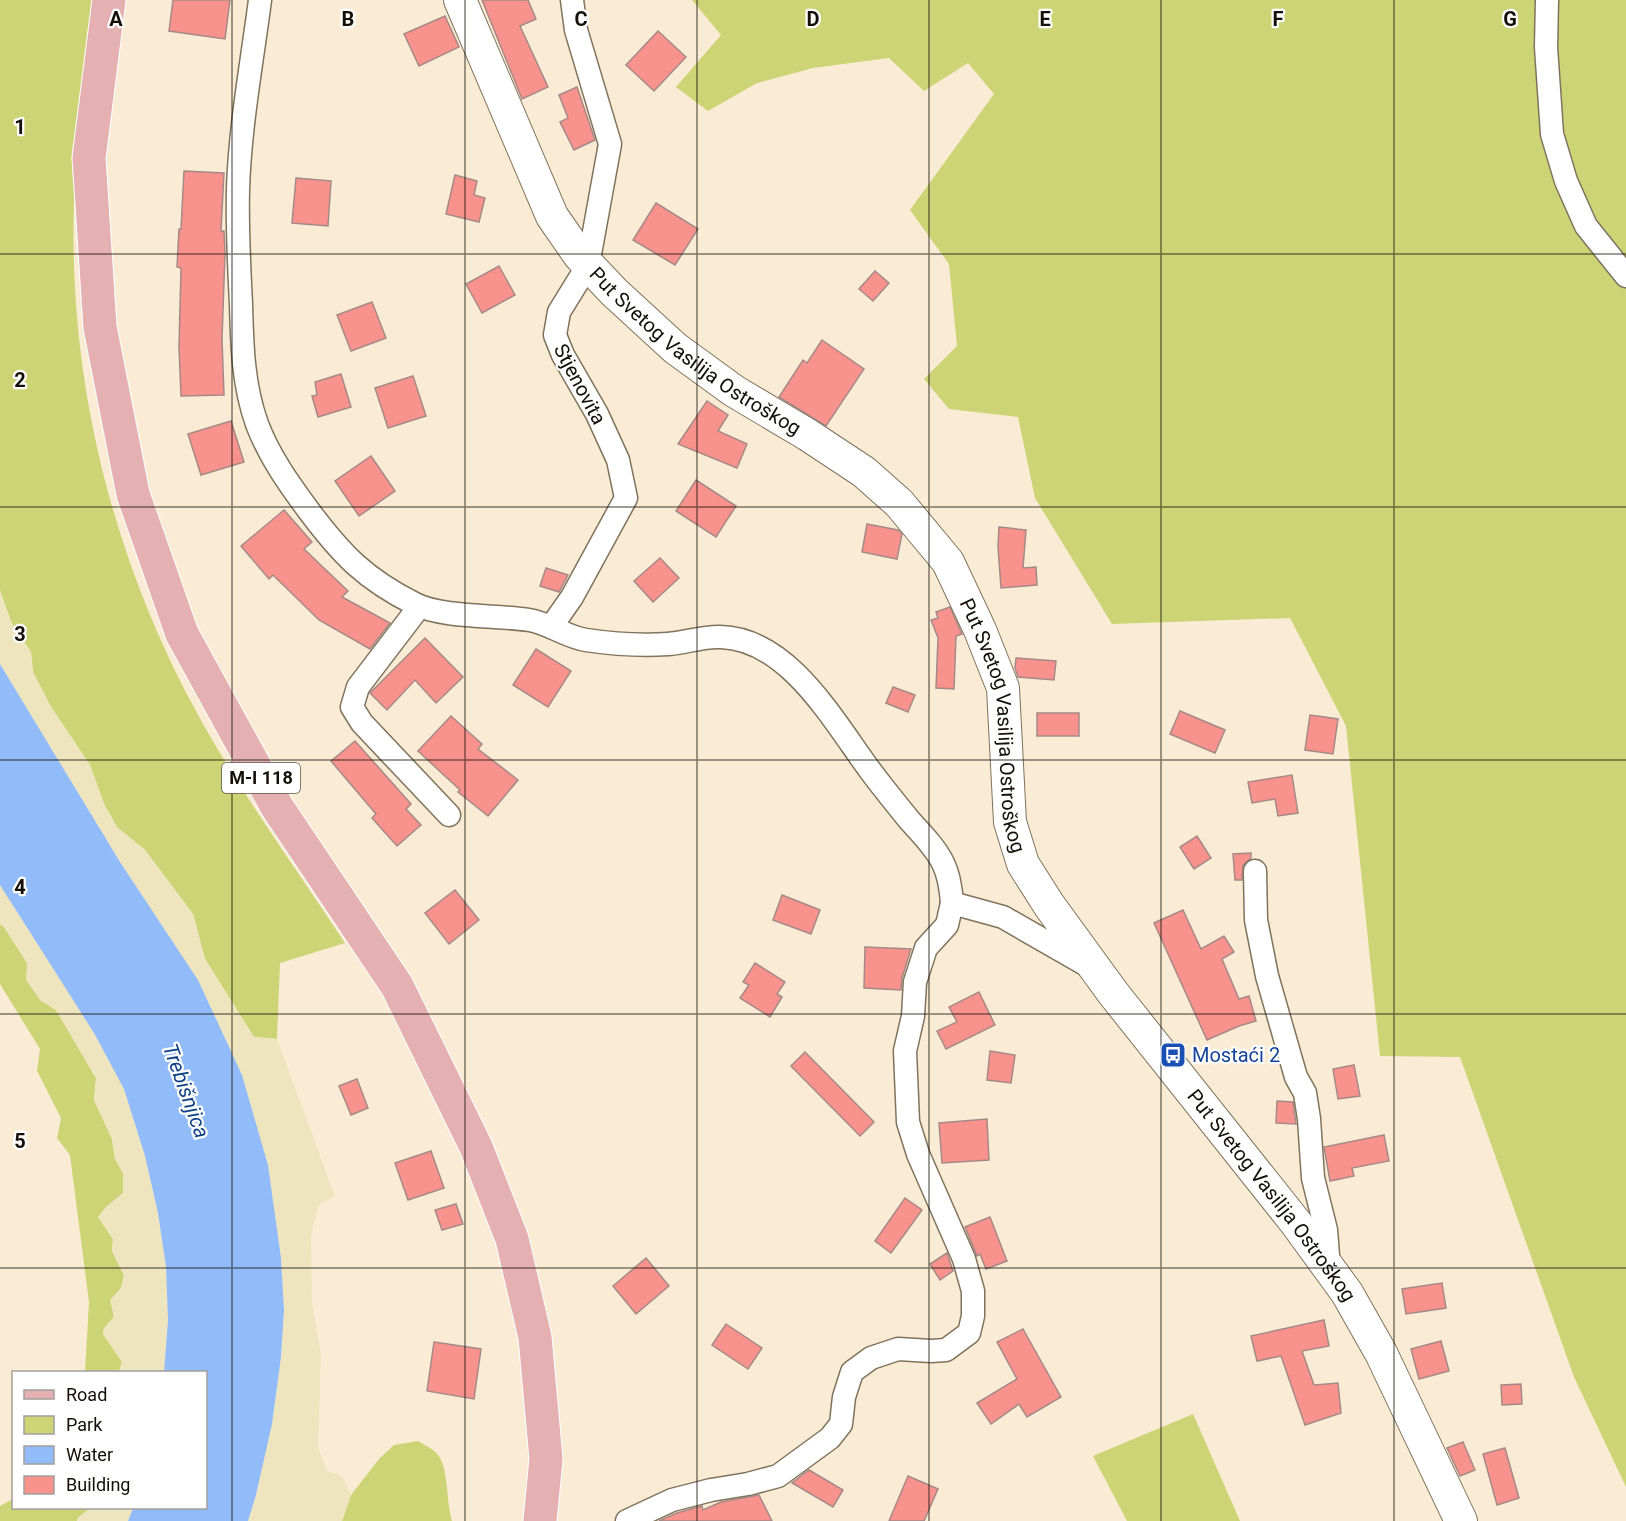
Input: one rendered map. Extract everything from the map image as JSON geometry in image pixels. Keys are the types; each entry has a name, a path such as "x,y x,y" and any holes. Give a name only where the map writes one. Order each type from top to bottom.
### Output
{"main road":[{"name":"M-I 118","path":"109,0 89,158 100,327 133,494 182,634 277,807 397,986 476,1147 512,1239 535,1337 546,1459 545,1520"}],"street":[{"path":"260,0 238,186 244,368 249,399 258,427 271,454 288,482 332,541 354,565 377,583 419,607 531,621 581,639 645,645 670,644 721,636 744,640 775,657 802,678 895,803 934,849 945,866 951,888 952,903 947,925 926,948 915,982 913,1016 905,1051 908,1122 918,1154 964,1259 973,1290 973,1316 969,1333 946,1350 898,1349 871,1358 861,1365 852,1372 844,1397 840,1424 831,1438 778,1476 672,1500 627,1521"},
{"name":"Put Svetog Vasilija Ostroškog","path":"460,0 552,216 579,255 614,292 675,348 734,391 864,472 899,502 948,562 980,630 1002,688 1010,822 1023,864 1049,905 1096,970 1296,1223 1347,1293 1381,1353 1461,1521"},
{"name":"Stjenovita","path":"551,627 572,597 626,498 618,460 597,414 563,355 555,335 559,312 588,265 610,144 576,30 572,0"},
{"path":"1547,0 1546,47 1552,134 1566,181 1586,226 1626,276"},
{"path":"419,607 358,687 352,707 362,723 449,815"},
{"path":"1255,871 1256,920 1267,976 1296,1077 1305,1093 1310,1119 1313,1178 1326,1230 1329,1268"},
{"path":"952,903 1004,917 1096,970"}],"green space":[{"path":"0,0 92,0 77,151 74,268 79,335 88,401 101,466 119,530 141,593 167,654 197,713 250,801 345,943 280,963 277,1039 254,1037 205,959 193,914 145,850 117,827 104,804 90,765 51,707 33,672 31,652 12,624 0,591"},
{"path":"692,0 1626,0 1626,1487 1574,1377 1460,1057 1380,1056 1346,726 1290,618 1112,624 1035,498 1018,417 949,409 924,379 957,346 949,264 910,210 994,94 968,63 924,91 889,58 813,68 757,83 708,111 676,87 721,35"},
{"path":"0,924 27,963 40,1000 56,1010 96,1078 94,1100 112,1139 115,1159 123,1173 123,1193 98,1217 113,1239 112,1251 124,1275 121,1288 111,1300 114,1317 104,1328 103,1334 122,1362 119,1371 85,1371 89,1302 70,1155 57,1138 61,1118 37,1071 40,1049 0,984"},
{"path":"1193,1414 1240,1521 1127,1521 1093,1456"},
{"path":"418,1441 434,1451 442,1461 452,1521 342,1521 351,1495 379,1459 394,1445"},
{"path":"12,1500 12,1509 89,1509 77,1521 0,1521 0,1506"}],"sand":[{"path":"0,591 12,624 31,652 33,673 51,707 90,765 104,804 117,827 145,850 193,914 205,959 254,1037 277,1039 335,1196 318,1206 311,1236 312,1301 321,1355 318,1447 327,1471 342,1476 351,1495 342,1521 248,1521 272,1424 281,1357 284,1310 281,1258 268,1165 242,1075 198,980 120,862 0,664"},
{"path":"0,885 94,1033 124,1089 145,1156 158,1213 166,1267 168,1320 164,1371 119,1371 122,1361 103,1334 104,1328 114,1317 110,1300 121,1288 124,1275 112,1251 113,1239 98,1217 123,1193 123,1173 115,1159 112,1139 94,1100 96,1078 56,1010 40,1000 26,980 27,963 0,924"},
{"path":"89,1509 133,1509 128,1521 77,1521"}],"water":[{"name":"Trebišnjica","path":"0,664 120,862 198,980 242,1075 268,1165 281,1258 284,1310 281,1357 272,1424 248,1521 128,1521 133,1509 207,1509 207,1371 164,1371 168,1320 166,1267 158,1213 145,1156 124,1089 94,1033 0,885"}],"building":[{"path":"173,0 230,0 225,39 169,31"},
{"path":"482,0 528,0 536,19 520,26 548,87 522,99"},
{"path":"445,16 459,47 419,66 404,34"},
{"path":"658,31 686,57 654,91 626,65"},
{"path":"577,87 595,140 574,150 560,122 568,118 559,95"},
{"path":"184,171 224,173 221,231 224,231 225,253 222,339 224,395 181,396 179,347 181,268 177,267"},
{"path":"455,175 477,181 474,195 485,198 479,222 446,214"},
{"path":"296,178 331,181 328,226 292,223"},
{"path":"656,203 698,229 675,265 633,240"},
{"path":"499,266 515,295 482,313 466,284"},
{"path":"875,271 889,283 873,301 859,289"},
{"path":"372,302 386,338 351,351 337,315"},
{"path":"822,340 864,369 826,426 779,397 803,360 807,363"},
{"path":"341,374 351,407 318,417 312,396 317,395 315,382"},
{"path":"413,376 426,416 388,428 375,388"},
{"path":"707,401 728,415 718,431 747,444 737,468 678,444"},
{"path":"231,421 244,462 201,475 188,434"},
{"path":"371,456 395,491 359,516 335,481"},
{"path":"696,480 736,506 716,537 676,511"},
{"path":"284,510 312,542 304,549 348,591 342,597 390,623 370,649 319,620 273,575 269,579 241,546"},
{"path":"867,524 898,530 902,534 897,559 862,552"},
{"path":"999,527 1026,530 1023,568 1036,567 1037,585 1001,588"},
{"path":"660,558 679,578 653,602 634,581"},
{"path":"546,568 568,575 559,592 540,586"},
{"path":"950,607 962,634 956,636 954,689 936,688 938,638 931,620 938,618 936,612"},
{"path":"425,638 463,677 436,703 415,680 387,710 370,693"},
{"path":"536,649 571,671 548,707 513,685"},
{"path":"1016,658 1056,661 1054,680 1018,677 1015,668"},
{"path":"893,687 915,695 908,712 886,703"},
{"path":"1180,711 1225,730 1215,753 1170,734"},
{"path":"1037,713 1079,713 1079,736 1037,736"},
{"path":"1310,715 1338,719 1333,754 1305,750"},
{"path":"451,716 482,744 478,749 518,780 488,816 458,792 460,790 418,751"},
{"path":"355,741 411,804 406,809 421,825 397,846 372,818 376,814 331,761"},
{"path":"1292,775 1298,813 1278,816 1275,799 1252,803 1248,782"},
{"path":"1197,836 1211,858 1194,869 1180,847"},
{"path":"1251,853 1251,858 1243,865 1242,880 1235,880 1233,854"},
{"path":"455,890 479,920 449,944 425,913"},
{"path":"782,895 820,910 811,934 773,920"},
{"path":"1183,910 1201,949 1224,936 1234,952 1222,959 1239,999 1249,996 1256,1021 1207,1040 1154,923"},
{"path":"865,947 911,949 902,978 901,990 864,988"},
{"path":"755,963 785,982 777,994 782,997 770,1017 740,998 749,985 743,982"},
{"path":"979,992 995,1025 946,1049 937,1031 957,1022 949,1007"},
{"path":"990,1051 1015,1055 1011,1083 987,1080"},
{"path":"805,1052 874,1122 860,1136 791,1066"},
{"path":"1354,1065 1360,1096 1338,1099 1333,1069"},
{"path":"357,1079 368,1108 351,1115 339,1086"},
{"path":"1277,1101 1293,1102 1296,1124 1276,1123"},
{"path":"987,1119 989,1160 942,1163 939,1123"},
{"path":"1384,1135 1389,1161 1352,1168 1354,1176 1330,1181 1324,1147"},
{"path":"431,1151 444,1188 408,1200 395,1163"},
{"path":"905,1198 922,1210 891,1253 875,1241"},
{"path":"456,1204 463,1224 442,1230 435,1210"},
{"path":"990,1217 1007,1261 986,1269 980,1254 977,1256 965,1227"},
{"path":"947,1253 953,1271 940,1280 930,1264"},
{"path":"646,1258 669,1286 636,1314 613,1286"},
{"path":"1442,1283 1446,1308 1406,1314 1402,1289"},
{"path":"1324,1320 1329,1346 1302,1351 1314,1385 1338,1383 1341,1413 1305,1425 1281,1356 1257,1361 1251,1336"},
{"path":"726,1324 762,1348 748,1369 712,1345"},
{"path":"1023,1329 1061,1397 1027,1417 1019,1404 991,1424 977,1403 1017,1379 997,1342"},
{"path":"1441,1341 1449,1371 1419,1379 1411,1349"},
{"path":"434,1342 481,1349 474,1399 427,1391"},
{"path":"1521,1384 1522,1404 1502,1405 1501,1385"},
{"path":"1463,1442 1475,1470 1460,1476 1447,1448"},
{"path":"1505,1448 1519,1498 1497,1505 1483,1454"},
{"path":"809,1470 843,1490 833,1507 792,1483"},
{"path":"908,1476 938,1489 924,1521 889,1521"},
{"path":"759,1495 772,1521 659,1521 702,1506 703,1510 721,1502"}],"place":[{"name":"Mostaći 2","path":"1173,1055"}]}
